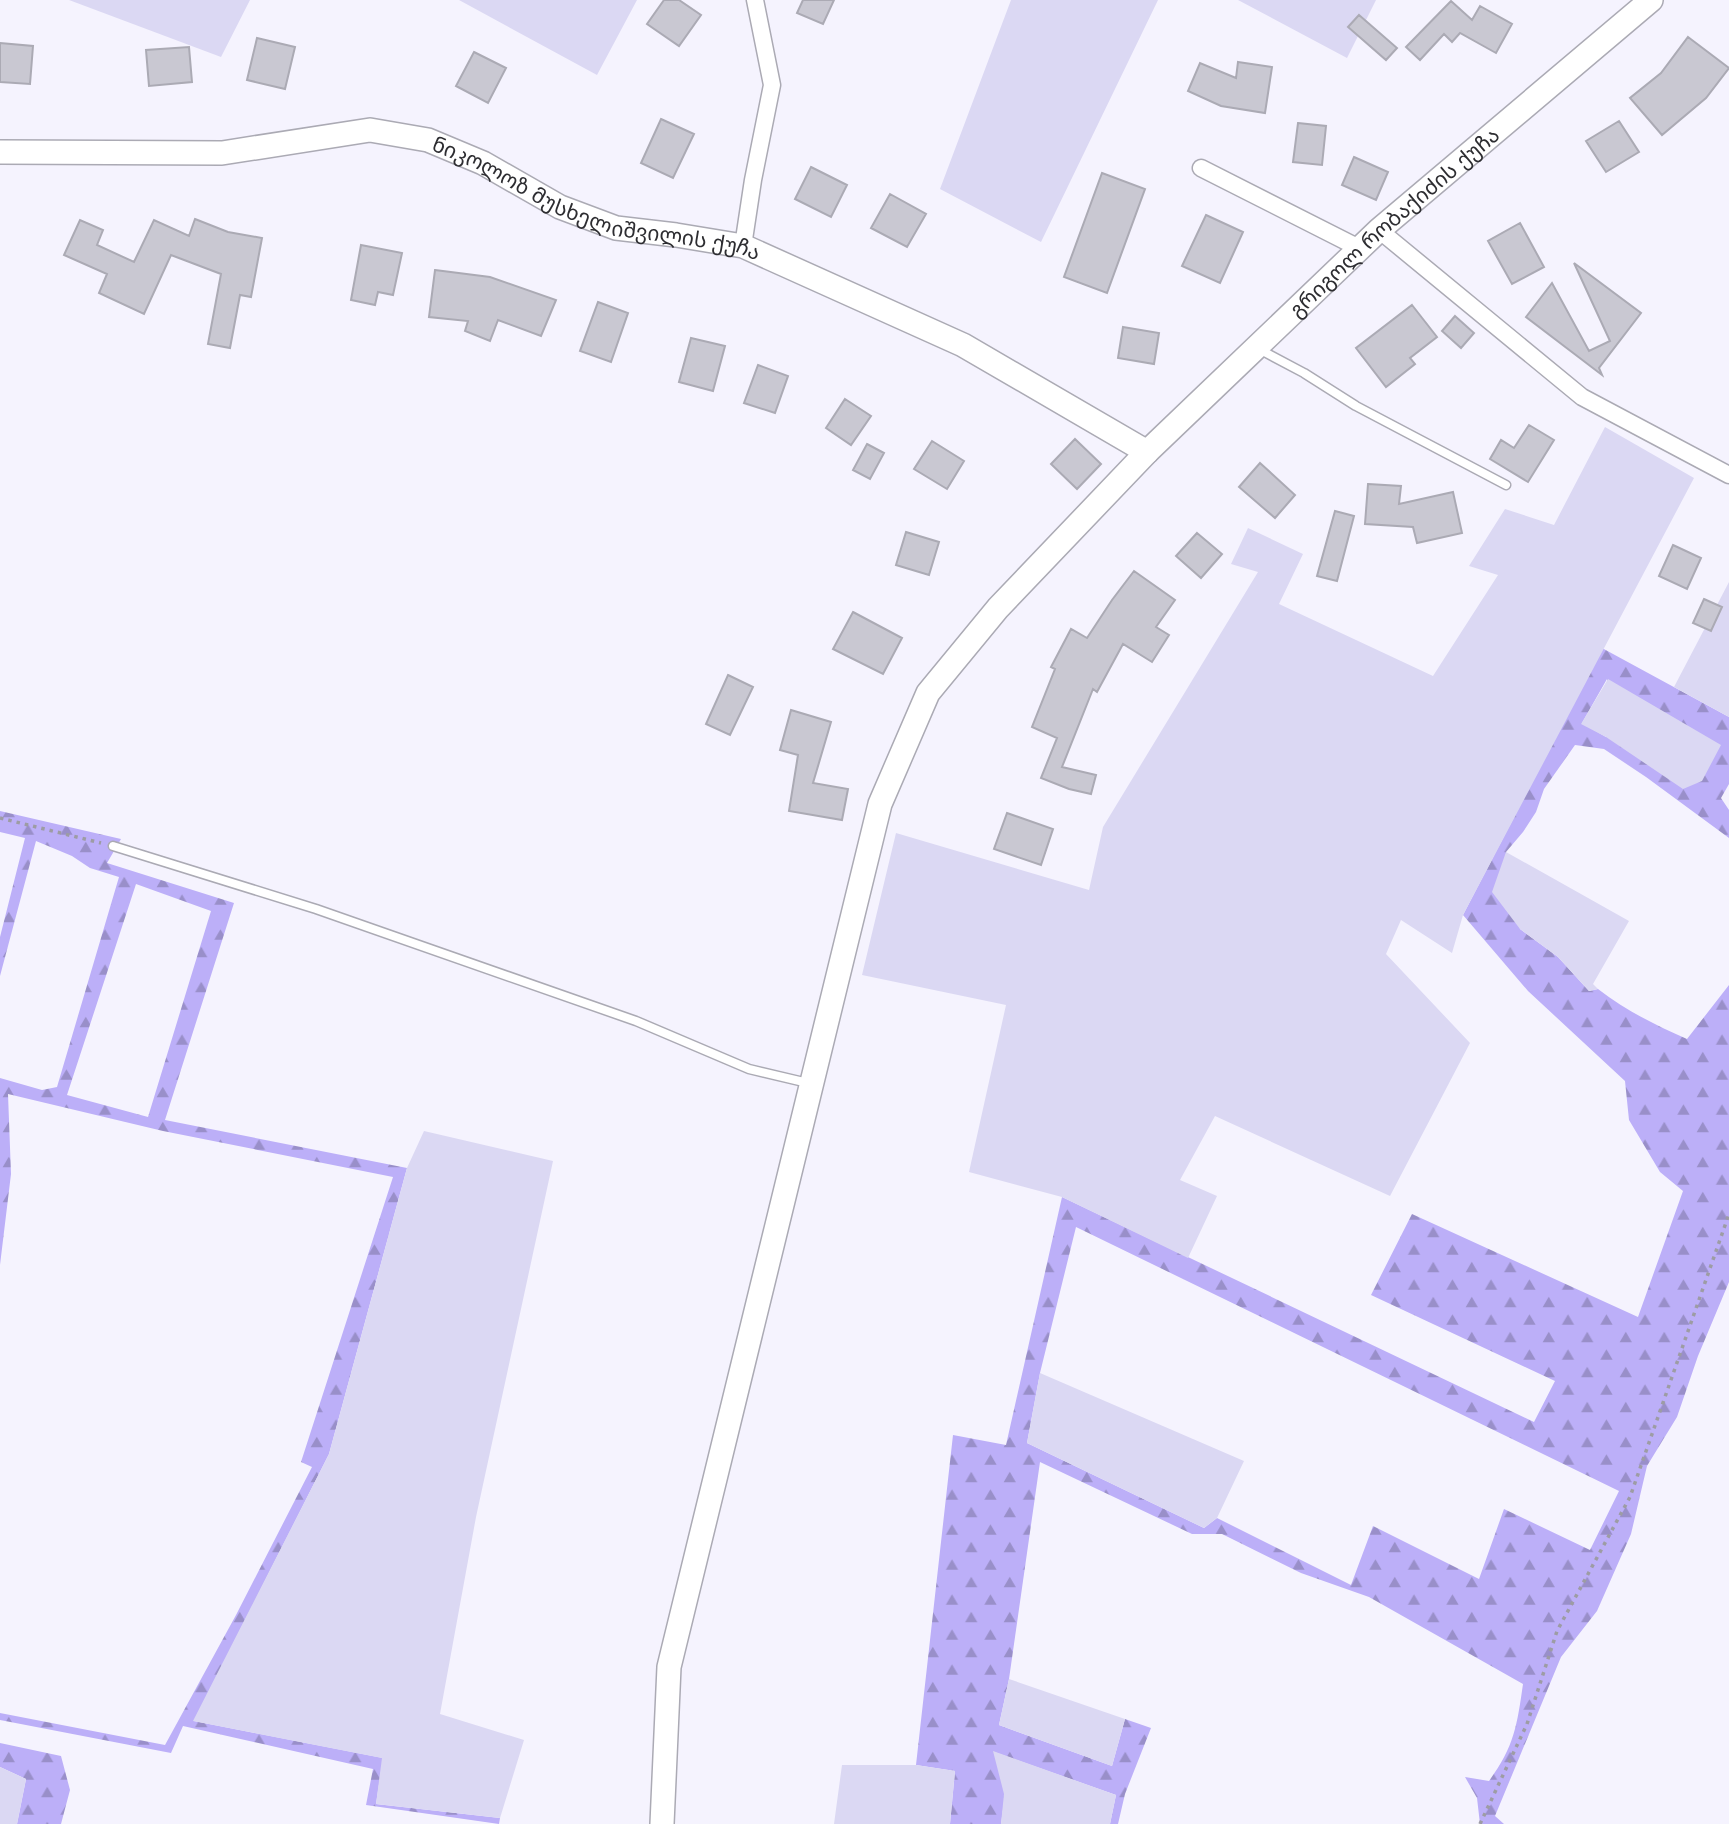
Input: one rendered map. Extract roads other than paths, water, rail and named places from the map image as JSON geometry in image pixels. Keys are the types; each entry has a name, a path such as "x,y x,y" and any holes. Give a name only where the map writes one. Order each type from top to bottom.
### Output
{"street":[{"path":"743,246 752,180 772,85 755,0"},
{"name":"გრიგოლ რობაქიძის ქუჩა","path":"662,1824 669,1667 880,804 928,693 998,608 1147,452 1359,248 1651,0"},
{"name":"ნიკოლოზ მუსხელიშვილის ქუჩა","path":"0,152 222,153 370,131 428,140 483,163 560,207 616,228 743,246 963,345 1147,452"},
{"path":"1200,168 1359,248"},
{"path":"1379,229 1581,397 1729,475"}],"lane":[{"path":"1256,348 1304,373 1356,406 1506,485"},
{"path":"113,846 316,909 624,1017 749,1069 811,1084"}]}
